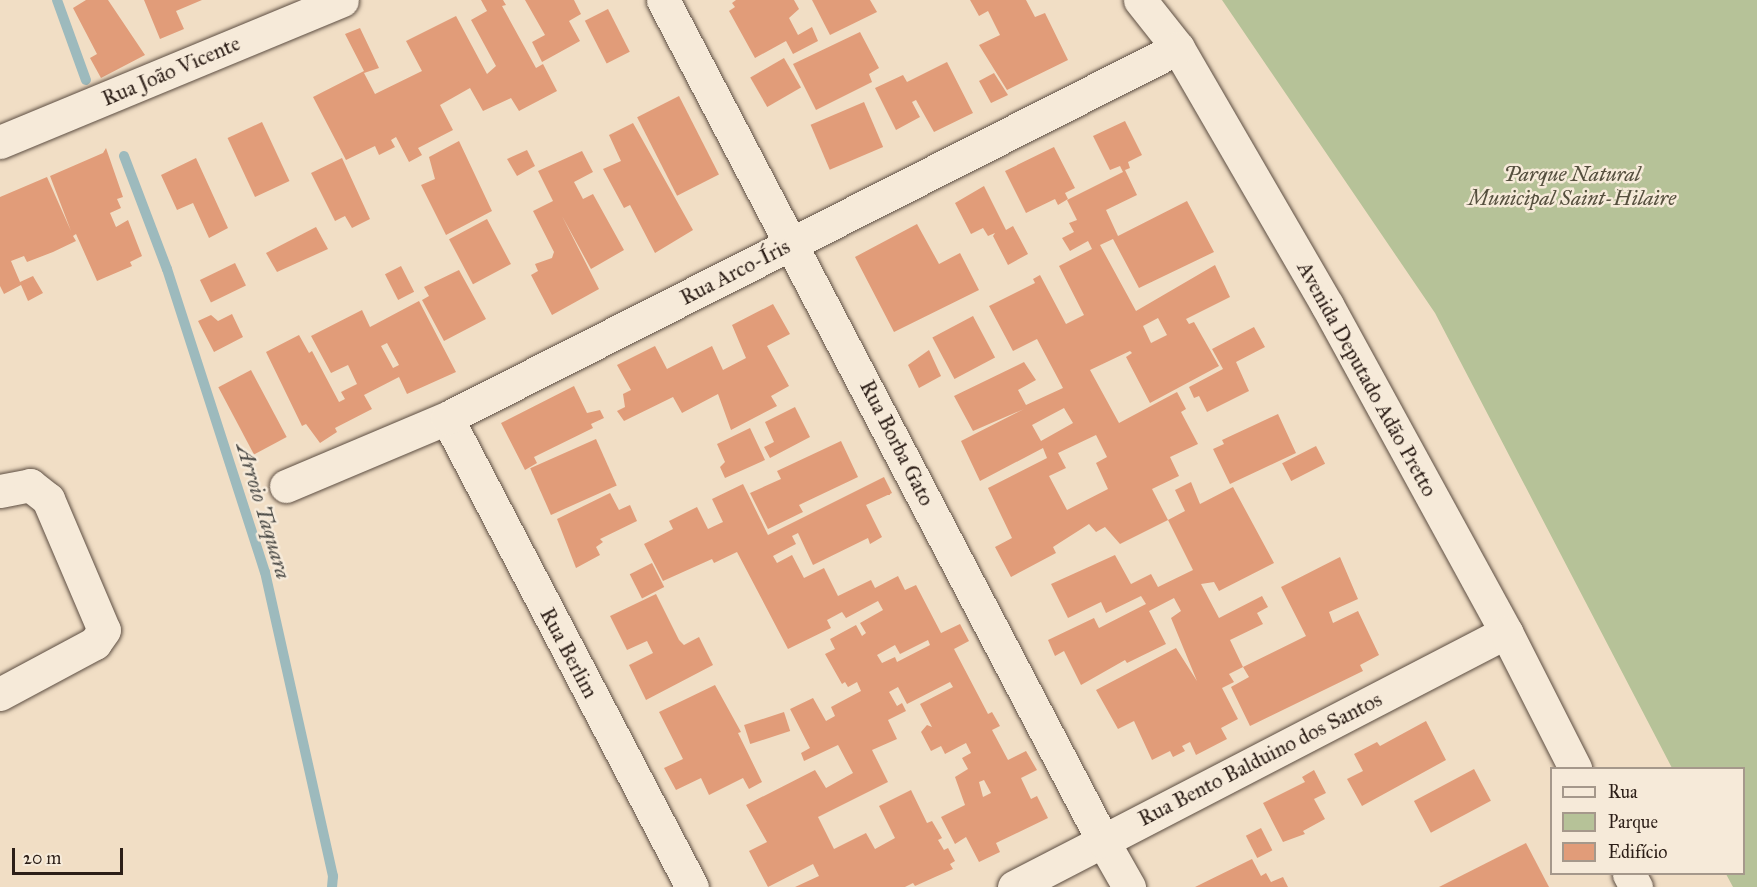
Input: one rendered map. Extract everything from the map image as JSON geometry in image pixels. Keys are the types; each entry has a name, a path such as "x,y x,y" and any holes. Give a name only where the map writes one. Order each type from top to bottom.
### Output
{"street":[{"name":"Rua João Vicente","path":"0,142 342,0"},
{"name":"Rua Borba Gato","path":"663,0 793,242 1128,887"},
{"name":"Avenida Deputado Adão Pretto","path":"1140,0 1178,48 1327,305 1506,632 1574,767"},
{"name":"Rua Arco-Íris","path":"286,486 447,418 1178,48"},
{"name":"Rua Berlim","path":"447,418 692,887"},
{"path":"0,491 30,485 48,499 104,630 95,643 0,694"},
{"name":"Rua Bento Balduino dos Santos","path":"1014,887 1506,632"}],"green space":[{"name":"Parque Natural Municipal Saint-Hilaire","path":"1222,0 1757,0 1757,887 1733,887 1727,875 1745,875 1745,767 1671,767 1435,313"}],"building":[{"path":"86,0 108,0 145,55 101,78 90,58 97,54 73,8"},
{"path":"144,0 202,0 176,11 184,29 160,39"},
{"path":"481,0 503,0 506,5 502,6 536,68 543,64 557,91 519,111 511,98 483,111 470,88 440,105 453,130 418,148 422,155 409,162 396,137 391,140 395,147 379,155 375,146 346,160 313,97 364,71 345,34 360,28 379,68 364,73 375,94 422,71 406,41 456,16 487,74 496,66 471,20 487,11"},
{"path":"525,0 574,0 581,14 569,21 580,41 542,62 532,42 545,35"},
{"path":"736,0 794,0 799,9 789,18 798,35 812,27 818,41 793,54 786,41 755,58 729,11 735,7 732,3"},
{"path":"812,0 870,0 877,12 830,35"},
{"path":"970,0 1026,0 1035,17 1045,13 1068,60 1007,90 979,45 1000,35 988,11 979,16"},
{"path":"608,9 630,52 607,64 585,21"},
{"path":"860,32 879,68 869,74 872,82 816,110 793,64"},
{"path":"784,58 801,87 767,107 750,78"},
{"path":"947,62 973,113 934,132 916,100 912,102 920,117 896,130 875,88 903,75 907,82"},
{"path":"994,73 1008,95 991,103 979,81"},
{"path":"679,96 719,174 677,196 637,117"},
{"path":"864,102 883,147 830,170 811,125"},
{"path":"1125,121 1142,155 1128,162 1130,168 1125,170 1137,195 1106,210 1118,236 1187,201 1214,252 1139,288 1113,239 1100,245 1136,311 1215,265 1230,297 1186,319 1189,324 1194,322 1219,366 1150,403 1126,357 1132,353 1130,351 1090,370 1119,423 1177,392 1186,409 1181,412 1198,444 1170,457 1179,476 1152,489 1168,520 1120,544 1105,527 1096,532 1089,524 1053,547 1056,553 1011,577 995,547 1012,538 988,488 1047,458 1043,448 980,481 961,441 1024,409 973,431 954,396 1024,362 1036,380 1018,390 1026,405 1063,388 1037,339 1013,351 989,306 1035,283 1033,279 1040,275 1066,324 1084,315 1059,266 1092,249 1088,241 1070,251 1062,238 1074,232 1069,223 1077,220 1067,200 1123,172 1120,166 1110,170 1093,136","holes":["1158,318 1167,335 1151,343 1143,326","1064,408 1073,423 1041,441 1032,425","1096,435 1107,457 1096,463 1108,489 1067,510 1049,476 1066,468 1058,453"]},
{"path":"262,122 289,181 255,197 228,138"},
{"path":"633,123 693,230 655,253 630,205 624,208 603,169 621,161 609,135"},
{"path":"459,141 492,211 446,235 421,185 435,179 429,157"},
{"path":"1054,147 1075,188 1065,193 1068,199 1058,205 1055,199 1026,213 1005,171"},
{"path":"106,148 123,197 117,199 121,208 110,213 116,227 128,220 142,256 130,262 132,266 97,281 76,234 73,236 76,241 53,252 27,262 24,256 11,261 20,282 33,276 43,293 28,301 21,285 4,294 0,286 0,197 47,177 71,231 50,176 103,153"},
{"path":"527,150 535,166 517,176 507,159"},
{"path":"582,151 593,172 574,182 583,199 593,194 624,250 591,269 562,216 599,289 552,315 531,275 538,271 535,264 552,258 554,252 533,211 553,201 538,171"},
{"path":"196,158 228,228 209,238 193,203 177,210 161,175"},
{"path":"342,158 370,219 352,228 345,216 335,221 311,173"},
{"path":"984,186 1006,230 1013,226 1028,254 1008,265 993,236 995,233 988,236 983,228 971,234 955,203"},
{"path":"487,219 511,264 473,284 449,239"},
{"path":"917,224 939,264 960,253 979,290 894,332 855,257"},
{"path":"316,227 328,249 277,272 266,253"},
{"path":"235,263 246,285 211,303 200,280"},
{"path":"401,266 414,292 398,300 385,274"},
{"path":"459,270 486,319 444,341 422,300 429,296 424,287"},
{"path":"419,301 456,372 407,394 399,377 364,395 372,409 335,428 337,432 320,443 306,424 302,426 266,352 299,335 309,353 312,351 339,402 345,399 341,392 357,384 348,365 331,373 311,336 362,310 370,327","holes":["387,343 399,365 393,368 381,346"]},
{"path":"773,304 790,334 767,346 789,386 771,396 777,406 731,430 718,394 682,413 673,397 624,421 617,411 625,407 623,394 631,390 617,365 655,346 667,369 712,346 723,370 746,358 732,325"},
{"path":"232,314 243,337 214,352 198,321 211,315 218,321"},
{"path":"973,316 995,357 954,379 932,338"},
{"path":"1254,327 1265,347 1236,362 1249,391 1207,412 1199,396 1194,398 1189,387 1223,369 1212,349"},
{"path":"929,350 941,376 919,388 908,365"},
{"path":"251,370 287,437 254,454 218,387"},
{"path":"574,386 587,413 600,410 604,418 591,424 593,428 534,457 537,463 525,470 501,423"},
{"path":"795,407 810,437 770,458 764,447 774,442 765,422"},
{"path":"1278,414 1296,453 1230,484 1213,449 1224,444 1222,440"},
{"path":"750,428 765,460 725,478 720,467 725,462 717,444"},
{"path":"596,439 617,486 551,515 530,468"},
{"path":"841,441 858,477 799,505 803,512 768,529 750,493 781,479 777,471"},
{"path":"1316,446 1325,464 1291,481 1282,463"},
{"path":"884,477 892,493 866,505 882,537 870,544 868,538 813,565 798,533 792,536 796,544 773,556 777,563 792,555 804,578 824,568 838,596 871,580 875,588 898,576 905,590 916,585 941,633 960,624 969,641 954,649 988,714 992,712 1000,726 992,730 1008,760 1026,751 1037,770 1021,778 1031,799 1037,796 1048,818 996,843 1000,852 979,862 966,837 955,844 941,817 965,805 955,777 968,769 962,758 971,753 966,743 945,754 941,746 931,751 921,732 927,725 932,727 920,704 953,687 950,682 907,704 898,687 889,692 897,706 902,703 906,711 888,720 897,739 872,750 888,782 818,817 834,849 866,833 875,849 895,838 879,806 911,790 927,823 932,821 942,838 938,840 944,850 948,848 955,861 950,864 953,869 915,886 913,883 905,887 795,887 819,876 813,864 768,887 749,851 767,842 746,805 815,770 826,788 853,773 838,745 804,761 801,753 810,748 790,709 813,698 826,721 835,716 831,707 861,691 857,682 848,687 845,682 842,684 825,654 835,649 830,639 856,625 862,636 866,633 860,623 883,610 878,601 846,618 842,612 827,620 831,628 788,649 737,552 714,563 712,559 663,581 644,544 673,529 669,521 697,507 708,529 723,522 712,499 743,484 768,535","holes":["928,640 930,645 897,662 895,657 882,663 877,655 895,645 900,654","984,780 991,793 983,797 979,782"]},
{"path":"1191,482 1200,504 1233,487 1274,563 1219,591 1214,582 1201,584 1219,618 1262,596 1268,607 1257,613 1263,624 1230,640 1243,667 1229,674 1234,682 1222,688 1238,719 1221,728 1227,739 1196,755 1190,742 1182,746 1185,751 1173,757 1170,751 1152,760 1134,721 1118,729 1096,690 1176,648 1197,681 1171,618 1181,611 1174,598 1149,611 1166,644 1127,663 1125,660 1081,685 1064,651 1055,656 1048,640 1094,618 1099,628 1146,604 1141,596 1106,613 1101,602 1068,618 1051,584 1115,555 1131,584 1151,574 1158,587 1193,570 1168,520 1185,511 1175,490"},
{"path":"610,493 619,510 630,505 637,521 600,539 603,542 596,547 600,555 576,568 557,519"},
{"path":"1340,557 1358,599 1329,612 1333,623 1358,611 1379,655 1360,665 1363,671 1250,726 1231,687 1249,677 1243,667 1306,636 1281,587"},
{"path":"652,563 664,587 642,598 630,574"},
{"path":"656,594 679,640 684,645 699,637 713,665 646,700 629,665 653,653 647,641 627,650 610,616"},
{"path":"715,685 741,732 738,733 762,782 749,789 743,778 709,795 701,778 676,790 664,768 683,759 659,712"},
{"path":"784,712 790,731 750,744 744,725"},
{"path":"1426,721 1446,760 1362,806 1347,779 1363,771 1354,754 1377,742 1380,746"},
{"path":"1474,769 1491,801 1431,833 1414,801"},
{"path":"1314,770 1326,793 1314,799 1325,819 1303,831 1305,834 1283,842 1263,803 1305,782 1302,777"},
{"path":"1261,828 1272,850 1257,858 1246,836"},
{"path":"1526,843 1549,887 1439,887"},
{"path":"1252,859 1261,876 1266,873 1271,882 1283,877 1288,887 1195,887"}],"waterway":[{"name":"Arroio Taquara","path":"57,0 86,80"},
{"name":"Arroio Taquara","path":"124,156 167,269 265,572 333,876 332,887"}]}
